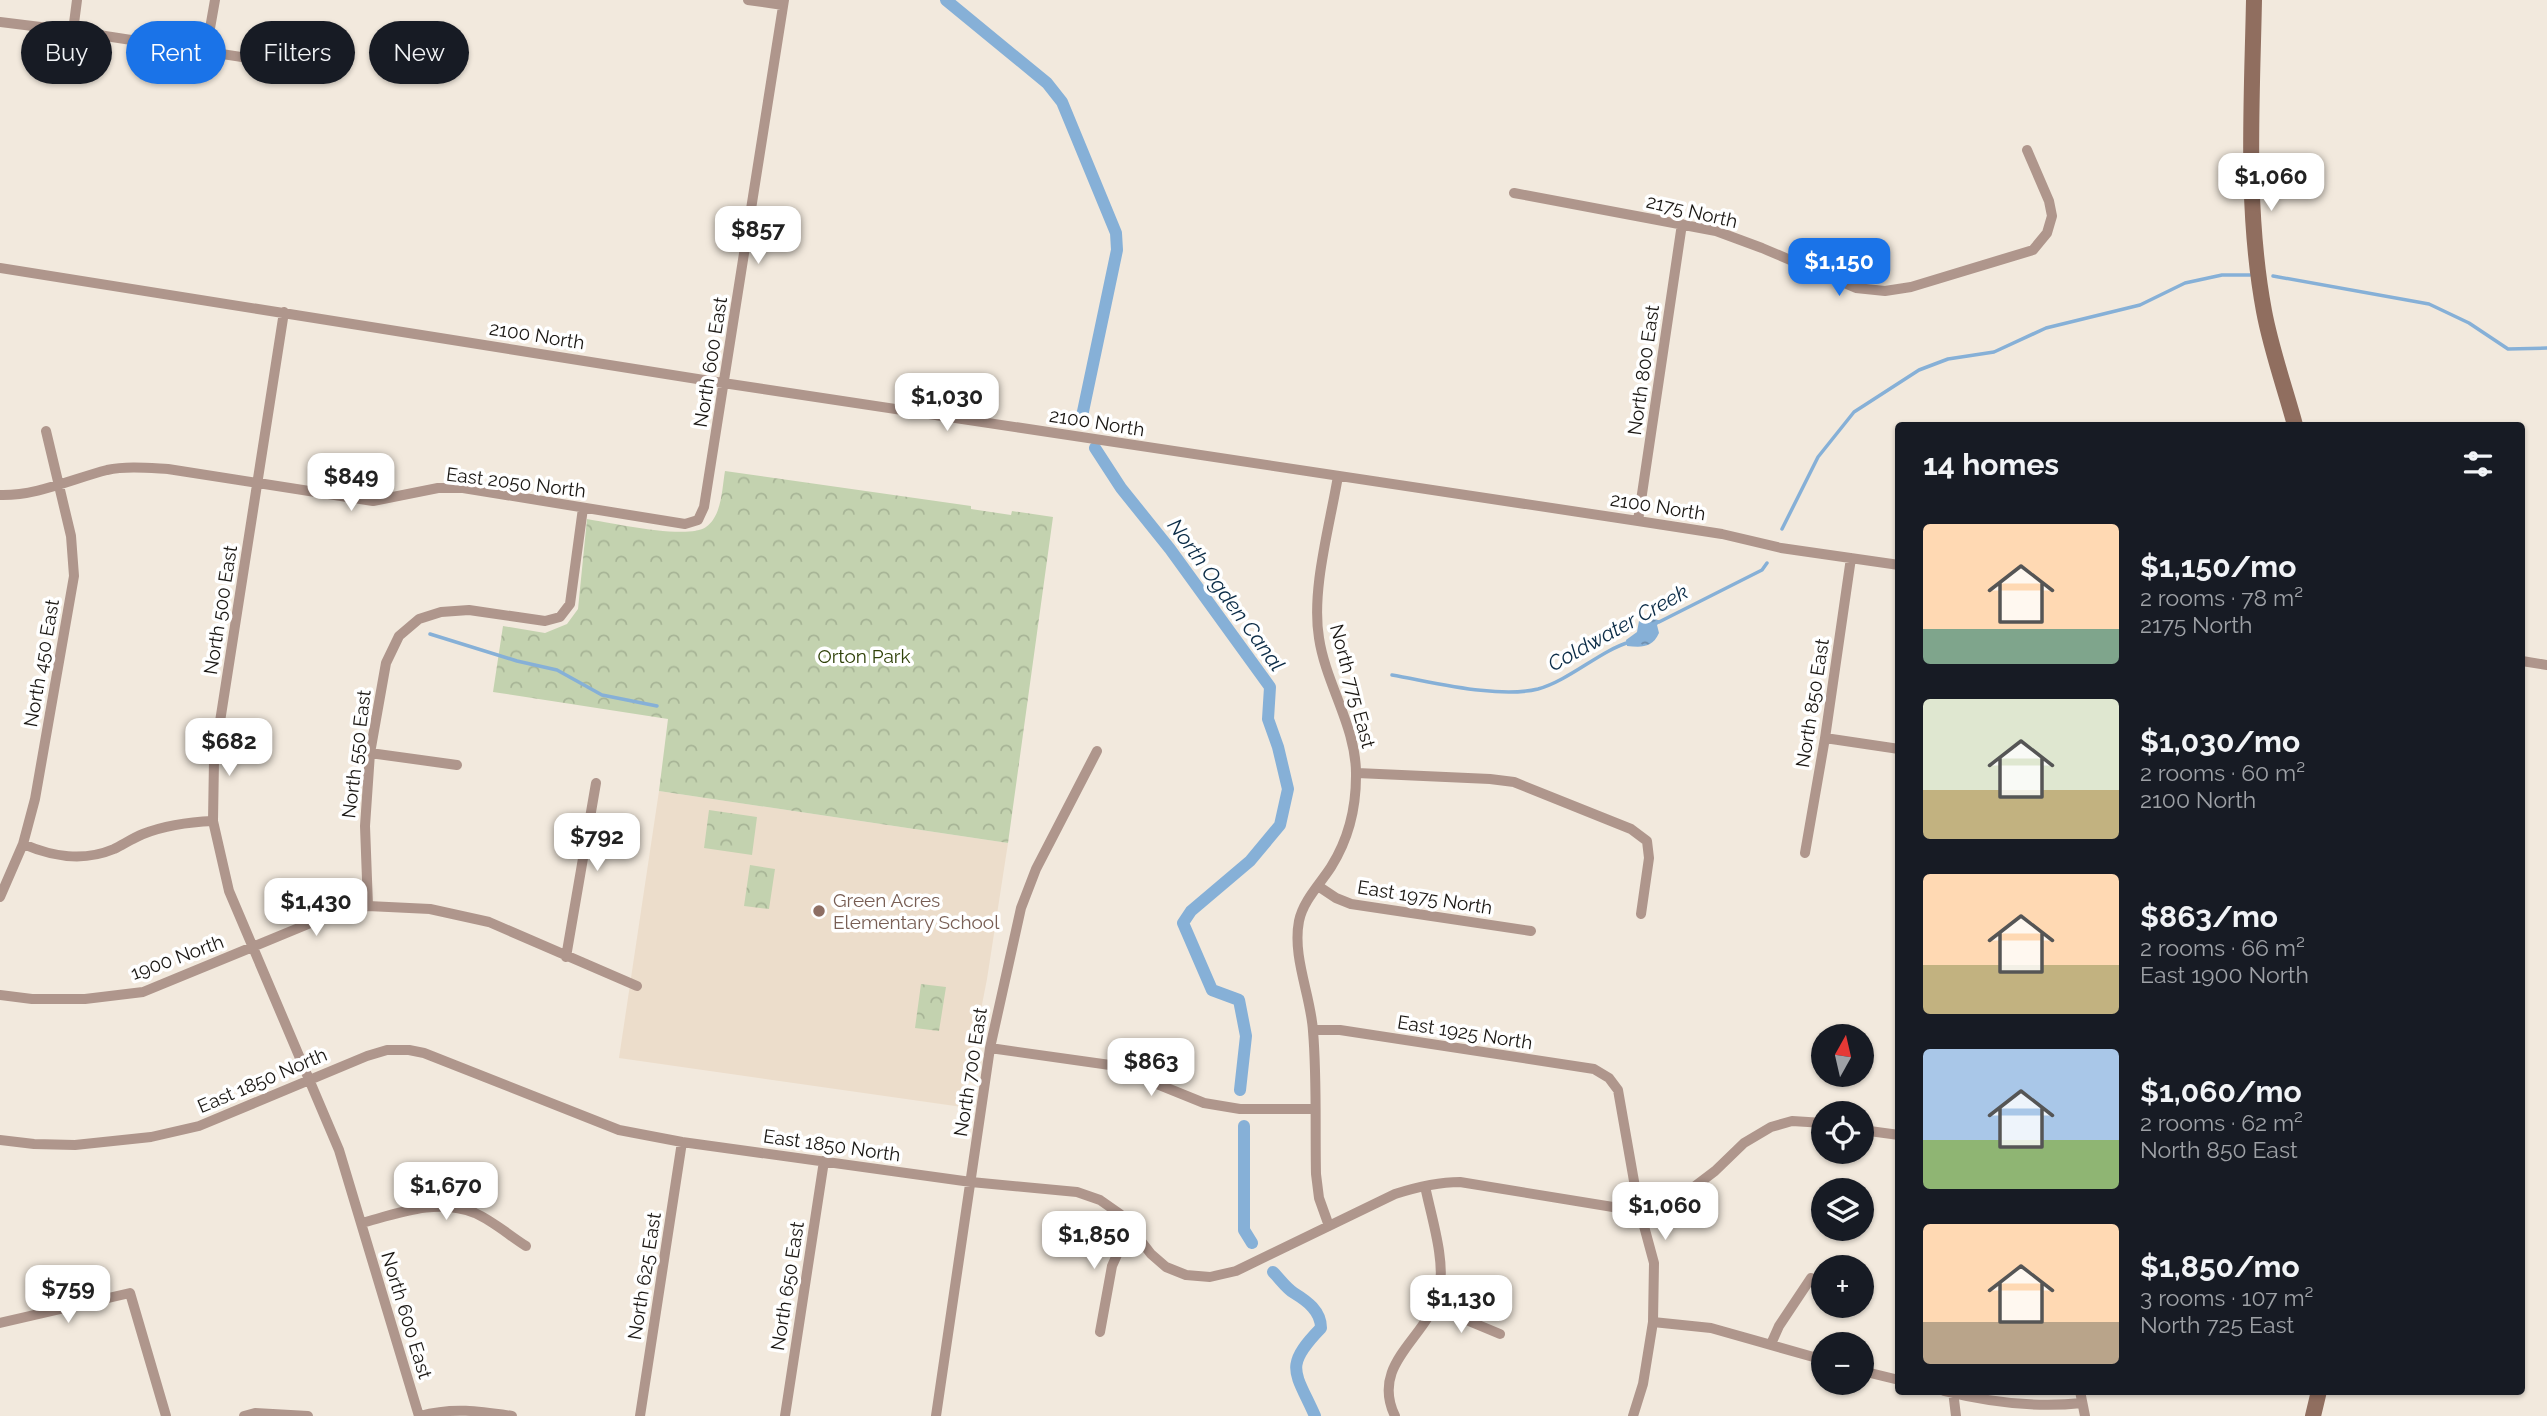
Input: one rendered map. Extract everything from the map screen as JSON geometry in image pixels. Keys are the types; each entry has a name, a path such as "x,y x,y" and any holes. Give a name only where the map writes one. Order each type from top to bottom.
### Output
{"street":[{"path":"74,21 77,0"},
{"path":"211,21 215,0"},
{"path":"748,0 784,3"},
{"path":"2254,0 2251,137 2253,225 2264,312 2294,422"},
{"name":"North 600 East","path":"698,520 704,507 784,3"},
{"path":"0,22 21,25"},
{"name":"2175 North","path":"1514,193 1716,231 1856,288 1885,291 1911,287 2033,250 2047,233 2052,216 2049,201 2027,150"},
{"name":"North 800 East","path":"1638,521 1682,224"},
{"name":"2100 North","path":"0,268 724,383 1722,534 1781,548 1895,564"},
{"name":"North 500 East","path":"284,312 214,760 214,821 229,891 339,1150 362,1223"},
{"name":"North 450 East","path":"0,897 23,844 36,799 74,576 71,536 46,431"},
{"name":"East 2050 North","path":"0,495 20,495 111,470 138,467 168,469 373,500 438,488 463,488 685,524 698,520"},
{"name":"North 775 East","path":"1329,1226 1319,1198 1316,1174 1313,1030 1298,945 1299,921 1306,903 1345,840 1354,803 1357,773 1351,742 1319,640 1317,617 1318,596 1338,476"},
{"name":"North 550 East","path":"368,906 365,826 370,753 386,663 399,636 419,619 441,612 469,610 545,621 560,617 570,604 583,508"},
{"name":"North 850 East","path":"1805,853 1851,558"},
{"path":"2525,661 2547,665"},
{"path":"1825,738 1895,748"},
{"name":"North 700 East","path":"936,1416 990,1048 1021,908 1036,869 1097,751"},
{"path":"370,753 457,765"},
{"path":"1357,773 1514,782 1631,828 1647,841 1649,858 1641,914"},
{"path":"566,957 596,783"},
{"path":"23,844 47,854 94,856 142,834 166,827 214,821"},
{"name":"East 1975 North","path":"1318,886 1351,904 1531,931"},
{"name":"1900 North","path":"0,995 32,999 85,999 143,992 330,915 368,906 430,909 489,922 637,986"},
{"name":"East 1925 North","path":"1313,1030 1340,1030 1594,1069 1609,1078 1618,1090 1638,1204"},
{"path":"990,1048 1110,1065 1220,1107 1314,1109"},
{"name":"East 1850 North","path":"0,1140 75,1145 151,1137 199,1126 367,1056 387,1050 409,1050 448,1062 619,1130 682,1142 971,1182 1077,1192 1100,1200 1120,1214 1135,1235 1166,1267 1185,1275 1210,1277 1236,1271 1395,1194 1441,1182 1460,1182 1619,1208 1638,1204 1690,1189 1715,1171 1744,1143 1771,1127 1792,1121 1811,1122"},
{"path":"1874,1132 1895,1134"},
{"name":"North 625 East","path":"640,1416 682,1142"},
{"name":"North 650 East","path":"785,1416 824,1161"},
{"path":"1395,1416 1390,1390 1392,1370 1400,1354 1435,1307 1440,1290 1441,1275 1425,1186"},
{"path":"1633,1416 1643,1384 1653,1322 1654,1263 1638,1204"},
{"path":"362,1223 420,1207 452,1207 476,1214 526,1246"},
{"name":"North 600 East","path":"362,1223 420,1416"},
{"path":"1100,1332 1112,1266 1119,1248 1135,1235"},
{"path":"1770,1344 1811,1278"},
{"path":"0,1323 130,1293 166,1416"},
{"path":"1435,1307 1500,1334"},
{"path":"1653,1322 1711,1328 1811,1356"},
{"path":"1874,1374 1895,1379"},
{"path":"1951,1395 1956,1416"},
{"path":"1971,1395 2041,1405 2082,1403"},
{"path":"2081,1395 2085,1416"},
{"path":"2313,1416 2318,1395"},
{"path":"420,1416 442,1410 479,1411 512,1416"},
{"path":"244,1416 255,1413 308,1416"}],"shaded area":[{"name":"Green Acres Elementary School","path":"659,791 1008,843 987,979 962,1107 619,1058"}],"green space":[{"name":"Orton Park","path":"725,471 971,506 971,509 1011,515 1012,511 1053,517 1008,843 659,791 668,719 493,692 503,626 545,633 567,624 578,609 587,519 667,531 697,531 706,527 715,516"},
{"path":"709,810 757,817 752,855 704,848"},
{"path":"750,865 775,869 769,909 744,906"},
{"path":"921,984 946,987 939,1031 915,1028"}],"water":[{"path":"1650,618 1662,621 1657,625 1659,633 1653,642 1645,646 1627,646 1626,640 1637,632 1639,621"}],"waterway":[{"name":"North Ogden Canal","path":"946,0 1047,83 1062,102 1116,233 1117,250 1081,421"},
{"name":"Coldwater Creek","path":"1782,529 1818,457 1854,412 1919,370 1948,359 1994,352 2046,328 2140,305 2185,283 2222,275 2250,275"},
{"name":"Coldwater Creek","path":"2273,276 2429,304 2469,323 2508,349 2547,348"},
{"name":"North Ogden Canal","path":"1095,448 1121,488 1170,549 1270,687 1268,719 1288,789 1280,825 1250,861 1191,911 1183,923 1212,990 1239,1000 1246,1036 1240,1090"},
{"name":"Coldwater Creek","path":"1659,622 1762,570 1767,563"},
{"name":"Coldwater Creek","path":"430,634 517,661 557,670 602,695 657,706"},
{"name":"Coldwater Creek","path":"1392,675 1485,691 1522,692 1550,685 1608,651 1630,642"},
{"name":"North Ogden Canal","path":"1244,1126 1244,1230 1252,1243"},
{"name":"North Ogden Canal","path":"1273,1272 1319,1316 1321,1328 1301,1352 1296,1370 1315,1416"}],"place":[{"name":"Green Acres Elementary School","path":"819,911"}]}
